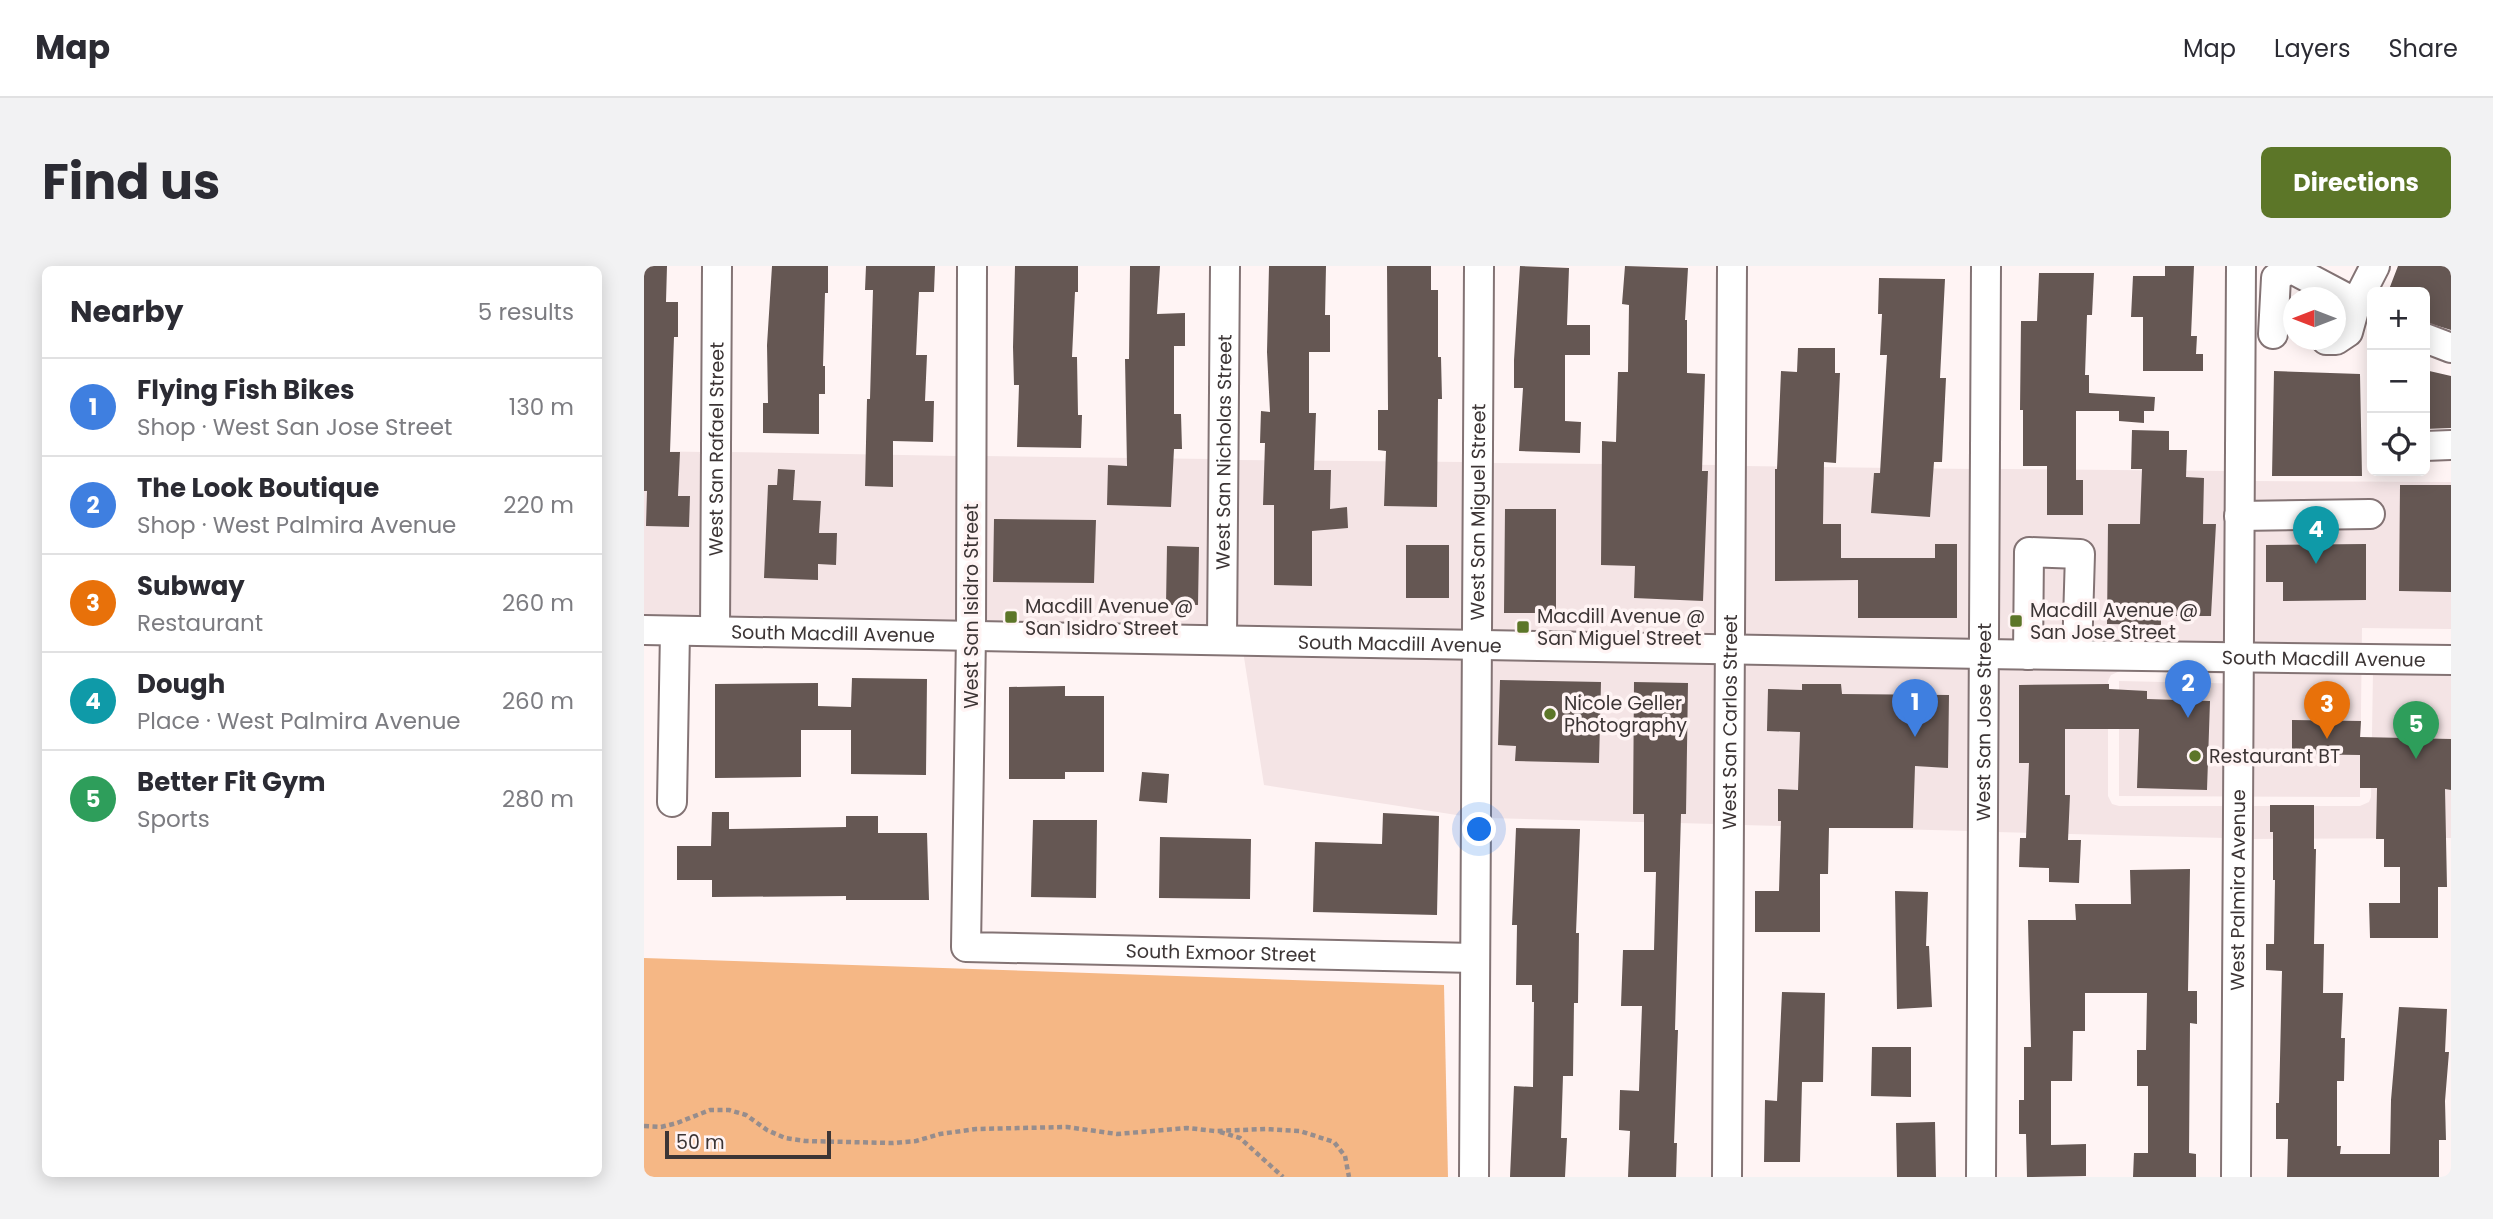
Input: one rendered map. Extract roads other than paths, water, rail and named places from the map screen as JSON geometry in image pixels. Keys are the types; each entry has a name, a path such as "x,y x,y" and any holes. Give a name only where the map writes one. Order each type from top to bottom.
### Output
{"street":[{"name":"West San Rafael Street","path":"715,631 717,266"},
{"name":"West San Isidro Street","path":"966,947 971,635 972,266"},
{"name":"West San Nicholas Street","path":"1222,639 1225,266"},
{"name":"West San Miguel Street","path":"1474,1177 1479,266"},
{"name":"West San Carlos Street","path":"1727,1177 1732,266"},
{"name":"West San Jose Street","path":"1981,1177 1986,266"},
{"name":"West Palmira Avenue","path":"2236,1177 2241,266"},
{"path":"2346,334 2360,310 2375,266"},
{"path":"2240,341 2283,335 2276,278 2290,268 2322,287"},
{"path":"2430,340 2451,348"},
{"path":"2430,446 2451,446"},
{"path":"2239,516 2370,514"},
{"path":"2028,655 2029,552 2080,554 2077,656"},
{"name":"South Macdill Avenue","path":"644,630 2077,656 2451,660"},
{"path":"672,802 675,631"},
{"name":"South Exmoor Street","path":"966,947 1475,958"}],"place":[{"name":"Dough","path":"2316,564"},
{"name":"Macdill Avenue @ San Isidro Street","path":"1011,617"},
{"name":"Macdill Avenue @ San Jose Street","path":"2016,621"},
{"name":"Macdill Avenue @ San Miguel Street","path":"1523,627"},
{"name":"Nicole Geller Photography","path":"1550,714"},
{"name":"The Look Boutique","path":"2188,718"},
{"name":"Flying Fish Bikes","path":"1915,737"},
{"name":"Subway","path":"2327,739"},
{"name":"Restaurant BT","path":"2195,756"},
{"name":"Better Fit Gym","path":"2416,759"}]}
